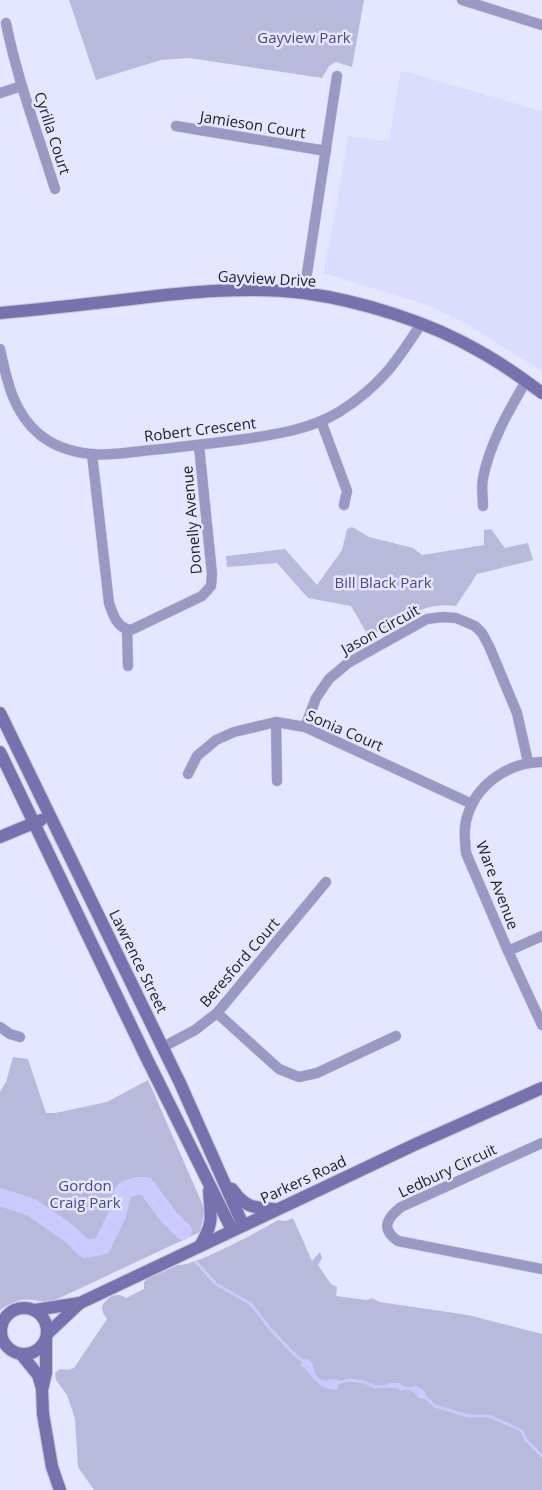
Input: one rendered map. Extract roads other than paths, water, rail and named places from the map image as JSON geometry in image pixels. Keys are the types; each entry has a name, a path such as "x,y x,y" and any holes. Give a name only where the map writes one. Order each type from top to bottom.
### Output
{"main road":[{"name":"Gayview Drive","path":"0,314 182,292 245,290 304,293 358,304 421,324 477,350 542,393"},
{"name":"Lawrence Street","path":"0,713 163,1047 222,1174 238,1227"},
{"path":"0,752 147,1059 208,1181 238,1227"},
{"path":"0,837 50,816"},
{"path":"147,1059 163,1047"},
{"name":"Parkers Road","path":"35,1310 80,1303 276,1209 542,1088"},
{"path":"222,1174 243,1202 253,1208 276,1209"},
{"path":"200,1246 211,1224 208,1181"},
{"name":"Parkers Road","path":"47,1336 80,1303"},
{"path":"42,1390 46,1372 47,1336 45,1320 35,1310 28,1307 15,1309 5,1317 1,1324 3,1340 7,1347 18,1353 38,1374 42,1390 47,1441 60,1490"},
{"path":"0,1350 18,1353 34,1352 39,1349 47,1336"}],"street":[{"path":"462,0 542,25"},
{"name":"Cyrilla Court","path":"6,23 11,49 22,86 56,189"},
{"path":"304,293 337,76"},
{"name":"Cyrilla Court","path":"0,94 22,86"},
{"name":"Jamieson Court","path":"176,126 326,151"},
{"name":"Robert Crescent","path":"0,349 8,387 24,419 39,434 52,442 70,450 92,454 199,446 282,433 321,421 358,399 378,382 397,361 421,324"},
{"path":"483,506 482,480 489,456 502,422 526,382"},
{"path":"321,421 347,491 344,506"},
{"name":"Donelly Avenue","path":"127,629 135,628 202,596 211,586 212,574 199,446"},
{"path":"92,454 109,603 118,624 127,629 128,666"},
{"name":"Jason Circuit","path":"305,727 316,698 330,678 343,667 427,619 456,618 475,626 489,646 517,712 528,762"},
{"path":"276,722 276,781"},
{"name":"Sonia Court","path":"188,774 197,756 216,740 234,732 276,722 305,727 472,804"},
{"name":"Ware Avenue","path":"542,762 528,762 508,770 489,782 480,791 472,804 467,814 465,827 466,852 542,1025"},
{"name":"Beresford Court","path":"163,1047 195,1030 217,1013 326,882"},
{"path":"508,951 542,936"},
{"path":"217,1013 279,1070 299,1077 317,1073 396,1036"},
{"path":"0,1027 10,1034 20,1037"},
{"name":"Ledbury Circuit","path":"542,1143 402,1207 390,1217 387,1225 390,1233 398,1241 542,1268"}],"waterway":[{"path":"0,1197 31,1207 70,1234 85,1249 102,1246 117,1215 123,1192 136,1186 146,1186 168,1216 183,1231"},
{"path":"196,1262 216,1284 251,1304 271,1330 296,1356 307,1364"},
{"path":"337,1383 350,1380 364,1382 375,1387 390,1386"},
{"path":"424,1396 435,1406 468,1416 489,1416 521,1430 527,1441 542,1456"}],"park label":[{"name":"Gayview Park","path":"304,37"},
{"name":"Bill Black Park","path":"383,582"},
{"name":"Gordon Craig Park","path":"85,1194"}]}
